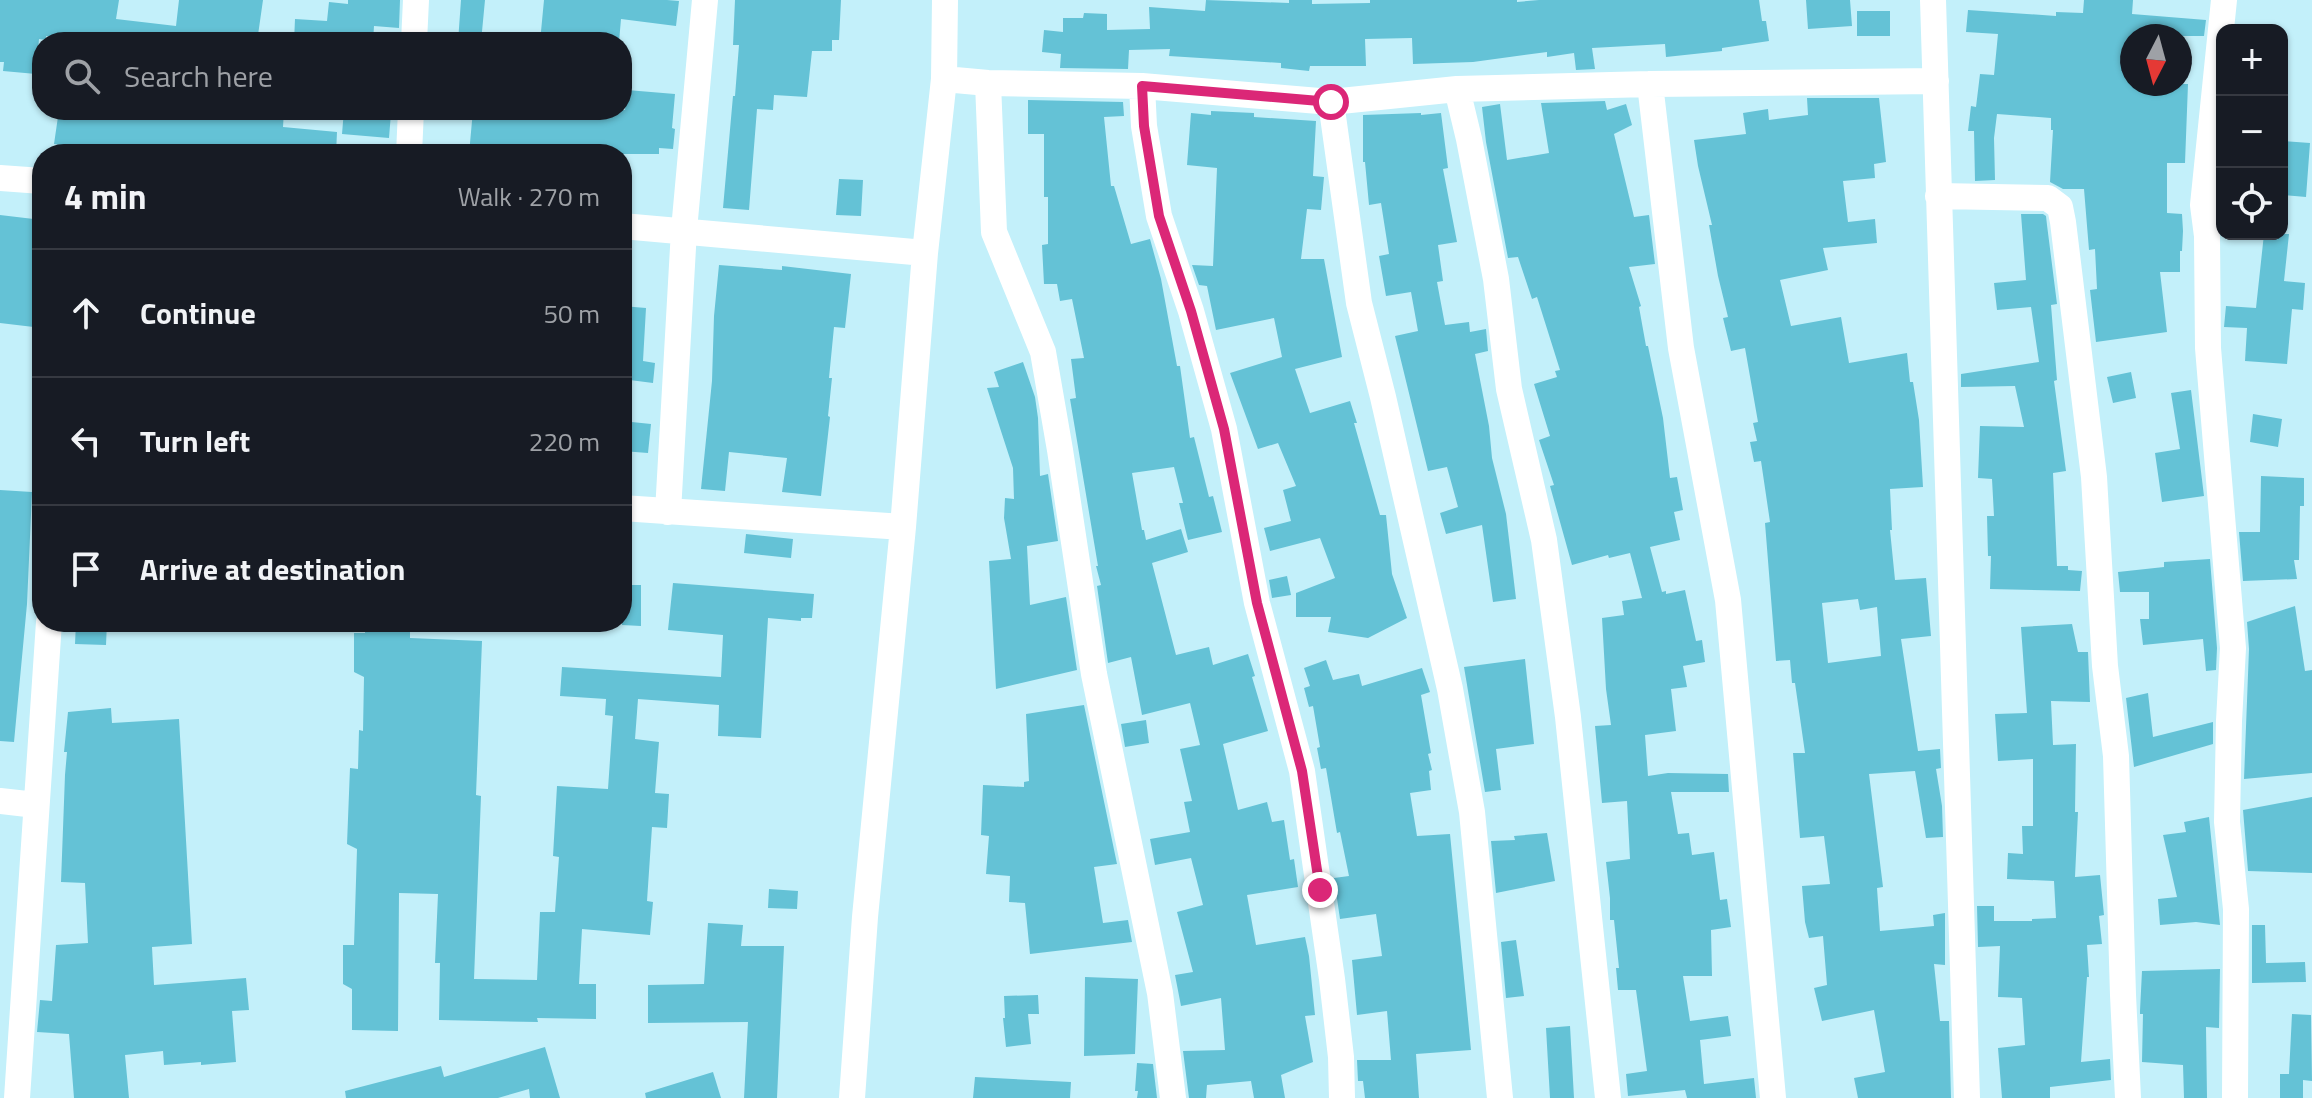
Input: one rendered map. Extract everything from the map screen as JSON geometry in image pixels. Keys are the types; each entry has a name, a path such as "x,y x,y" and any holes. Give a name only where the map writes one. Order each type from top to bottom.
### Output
{"street":[{"path":"414,32 416,0"},
{"path":"668,512 684,230 705,0"},
{"path":"852,1098 865,917 903,527 925,253 944,79 945,0"},
{"path":"1933,0 1967,1098"},
{"path":"2224,0 2203,205 2207,236 2208,348 2233,648 2227,822 2236,909 2235,1098"},
{"path":"944,79 988,83 1142,86 1331,102 1457,89 1936,81"},
{"path":"988,83 994,232 1043,352 1094,674 1160,993 1173,1098"},
{"path":"1650,84 1681,348 1728,600 1773,1098"},
{"path":"1142,86 1144,126 1159,216 1191,311 1224,429 1257,603 1302,771 1332,979 1341,1057 1342,1098"},
{"path":"1457,89 1496,279 1509,389 1544,540 1568,717 1608,1098"},
{"path":"1331,102 1359,303 1450,689 1472,812 1500,1098"},
{"path":"409,144 411,120"},
{"path":"0,178 32,180"},
{"path":"1938,196 2048,198 2060,207 2094,477 2105,666 2116,756 2128,1098"},
{"path":"632,227 925,253"},
{"path":"632,509 903,527"},
{"path":"17,1098 48,632"},
{"path":"0,801 36,805"}],"building":[{"path":"0,0 119,0 116,19 176,26 179,0 263,0 258,32 32,32 32,74 3,71 4,62 0,62"},
{"path":"348,0 400,0 399,28 374,26 374,32 294,32 295,19 327,21 329,2 348,4"},
{"path":"461,0 485,0 482,32 459,32"},
{"path":"544,0 679,1 676,26 621,19 620,32 541,32"},
{"path":"735,0 841,0 839,40 832,40 832,51 812,51 807,97 774,95 773,110 757,109 749,210 723,208 739,45 733,45"},
{"path":"1206,0 1289,3 1289,0 1312,0 1312,4 1370,3 1370,0 1759,0 1769,41 1722,48 1722,51 1666,57 1665,44 1592,48 1595,69 1576,70 1574,53 1547,57 1547,52 1473,62 1413,64 1412,38 1365,39 1366,66 1310,66 1309,71 1281,68 1281,63 1169,56 1170,49 1129,50 1128,69 1060,68 1061,54 1042,52 1044,30 1063,32 1063,18 1083,18 1084,13 1107,14 1107,30 1150,29 1149,7 1205,11"},
{"path":"1806,0 1850,0 1852,26 1808,29"},
{"path":"2084,0 2133,0 2132,14 2206,20 2204,36 2192,36 2192,24 2120,24 2120,96 2188,96 2185,163 2167,163 2167,213 2182,214 2183,231 2180,272 2160,272 2167,332 2096,342 2090,290 2097,289 2095,249 2089,250 2084,189 2063,189 2050,182 2051,118 1997,114 1995,180 1975,181 1974,131 1968,131 1971,106 1976,107 1980,74 1994,75 1998,34 1966,32 1968,10 2056,16 2056,12 2083,13"},
{"path":"1857,11 1890,11 1890,36 1857,36"},
{"path":"632,90 675,94 673,149 659,148 659,154 632,154 632,144 470,144 472,120 632,120"},
{"path":"1807,98 1879,98 1886,162 1874,164 1875,178 1843,181 1848,222 1875,219 1877,243 1823,248 1828,270 1780,280 1791,326 1841,317 1849,363 1907,353 1919,420 1923,487 1890,489 1890,530 1895,580 1926,578 1931,636 1901,639 1918,751 1940,749 1941,768 1936,769 1943,837 1926,838 1915,771 1869,774 1883,887 1877,888 1880,931 1934,926 1933,915 1945,913 1945,965 1934,964 1940,1021 1949,1021 1951,1098 1858,1098 1854,1078 1885,1072 1874,1010 1822,1021 1814,988 1827,985 1823,936 1809,938 1802,886 1830,884 1824,836 1800,838 1793,753 1805,753 1790,660 1776,661 1765,523 1770,522 1761,461 1754,462 1750,442 1757,441 1753,423 1758,422 1745,348 1731,351 1723,318 1728,317 1694,140 1746,134 1743,113 1768,109 1769,120 1808,115","holes":["1858,599 1860,610 1877,607 1881,656 1828,663 1822,603"]},
{"path":"1028,100 1123,102 1124,116 1104,117 1111,186 1114,186 1131,244 1150,239 1161,279 1177,366 1180,366 1190,438 1194,437 1209,497 1213,496 1222,532 1188,540 1174,467 1132,473 1146,540 1181,529 1188,552 1152,563 1176,655 1209,647 1213,665 1248,654 1255,676 1252,677 1268,731 1223,744 1238,810 1267,802 1272,822 1284,820 1290,860 1294,859 1298,887 1247,895 1256,945 1305,937 1309,956 1315,1015 1305,1016 1313,1062 1281,1075 1285,1098 1254,1098 1251,1081 1207,1085 1206,1098 1189,1098 1183,1051 1225,1050 1221,998 1181,1006 1175,975 1193,972 1177,912 1203,905 1191,858 1155,865 1150,839 1190,832 1184,802 1192,801 1180,749 1200,745 1190,703 1142,715 1131,657 1108,663 1097,586 1101,585 1070,399 1076,398 1071,359 1084,358 1072,299 1060,301 1057,284 1044,284 1042,245 1048,244 1048,197 1044,197 1044,134 1028,134"},
{"path":"1605,101 1607,110 1626,104 1632,125 1614,134 1634,217 1649,215 1655,264 1629,267 1641,306 1646,346 1663,418 1670,478 1677,477 1683,510 1674,512 1680,540 1650,547 1662,592 1685,590 1696,641 1702,640 1705,662 1683,666 1687,687 1671,689 1676,731 1645,735 1648,776 1668,773 1728,774 1729,792 1671,792 1678,834 1689,833 1692,855 1714,852 1720,900 1727,899 1731,927 1711,930 1712,976 1683,976 1690,1021 1728,1016 1731,1036 1700,1040 1704,1084 1754,1078 1756,1098 1687,1098 1685,1090 1628,1096 1626,1074 1647,1071 1636,990 1618,990 1616,968 1619,968 1614,920 1610,920 1606,862 1630,859 1627,801 1602,803 1595,726 1611,725 1602,618 1624,615 1622,601 1642,598 1630,553 1609,558 1608,555 1572,565 1550,486 1554,485 1539,440 1550,436 1534,384 1557,377 1555,371 1560,370 1537,297 1532,299 1518,257 1508,258 1482,107 1500,104 1507,160 1549,153 1541,103"},
{"path":"1211,111 1316,121 1313,176 1324,177 1321,210 1307,209 1301,259 1324,259 1342,357 1295,369 1310,413 1350,401 1380,515 1386,515 1392,574 1407,618 1368,638 1328,632 1331,617 1296,617 1296,593 1335,578 1320,538 1270,551 1264,528 1291,521 1283,490 1296,486 1278,443 1258,449 1230,373 1282,357 1274,318 1216,330 1207,286 1199,285 1192,265 1213,266 1217,168 1187,165 1191,113 1211,115"},
{"path":"1441,113 1448,168 1443,169 1457,242 1438,245 1443,281 1437,282 1445,325 1469,322 1470,332 1486,329 1488,351 1475,354 1492,458 1506,514 1516,599 1493,602 1482,525 1446,534 1440,513 1458,507 1447,467 1428,471 1395,336 1418,331 1411,292 1386,296 1379,256 1389,254 1381,203 1369,205 1363,162 1363,115"},
{"path":"58,120 283,120 283,127 337,132 336,144 54,144"},
{"path":"343,120 390,120 389,138 342,134"},
{"path":"2288,141 2310,143 2306,197 2288,196"},
{"path":"839,179 863,180 861,216 836,215"},
{"path":"2021,214 2046,216 2057,304 2051,305 2057,380 2054,381 2066,471 2053,473 2057,566 2082,571 2080,591 1990,589 1987,516 1994,516 1992,479 1978,478 1980,426 2024,427 2015,386 1961,387 1961,374 2039,362 2031,307 1997,310 1994,283 2026,280"},
{"path":"0,215 32,219 32,327 0,323"},
{"path":"2289,234 2284,281 2305,283 2303,310 2292,309 2287,364 2245,361 2247,328 2224,327 2226,306 2256,308 2263,240 2288,240"},
{"path":"719,265 782,270 782,266 851,274 845,328 834,327 829,378 832,378 830,417 821,496 782,492 787,458 729,452 725,491 701,489"},
{"path":"632,307 646,308 643,361 655,363 653,383 632,380"},
{"path":"1023,362 1035,397 1040,476 1048,474 1058,541 1027,546 1030,605 1066,597 1077,670 996,689 989,561 1011,559 1004,518 1005,498 1014,499 1013,468 987,388 999,387 994,372"},
{"path":"2131,372 2136,398 2113,403 2107,377"},
{"path":"2191,390 2204,496 2162,502 2155,453 2180,449 2171,393"},
{"path":"2253,414 2282,419 2278,447 2250,442"},
{"path":"632,422 651,424 648,453 632,452"},
{"path":"2261,476 2304,478 2299,560 2294,560 2297,579 2243,581 2239,532 2260,532"},
{"path":"0,490 32,492 27,604 14,742 0,741"},
{"path":"746,534 793,539 791,558 744,553"},
{"path":"2210,559 2217,648 2216,670 2206,671 2203,639 2143,645 2140,619 2149,619 2149,592 2120,592 2118,572 2164,567 2164,562"},
{"path":"1287,576 1291,595 1272,598 1269,580"},
{"path":"673,583 814,594 812,618 801,618 801,621 768,618 761,738 718,736 719,705 638,699 635,739 659,742 655,793 669,794 667,828 652,827 647,901 653,902 650,935 582,929 579,984 596,984 596,1019 537,1018 538,1022 439,1020 440,963 435,963 438,894 399,893 398,1031 352,1030 352,989 343,984 343,945 354,945 357,849 347,844 350,768 358,769 359,730 363,731 364,677 354,672 354,633 410,632 410,638 482,641 476,795 481,796 474,979 537,980 540,912 555,912 559,857 553,856 557,786 608,789 613,716 605,715 606,699 560,696 562,667 721,677 723,635 668,630"},
{"path":"632,585 641,585 641,626 632,626"},
{"path":"2295,606 2305,671 2312,670 2312,773 2244,779 2249,649 2247,622"},
{"path":"2072,624 2078,652 2088,652 2090,702 2051,701 2053,745 2076,744 2075,812 2078,812 2075,877 2100,875 2104,915 2099,916 2102,944 2087,945 2089,977 2081,1062 2110,1059 2111,1080 2050,1087 2050,1098 2002,1098 1998,1048 2025,1045 2022,998 1998,997 2000,946 1978,947 1977,906 1994,906 1994,921 2056,918 2054,881 2007,879 2008,853 2023,854 2022,826 2033,826 2033,759 1998,761 1995,714 2027,713 2021,627"},
{"path":"76,632 107,632 106,645 75,644"},
{"path":"1525,659 1534,744 1496,749 1501,790 1485,792 1464,667"},
{"path":"1326,660 1333,680 1359,674 1362,686 1422,668 1430,692 1421,695 1431,753 1428,754 1432,770 1429,771 1431,790 1410,793 1417,836 1450,834 1471,1050 1416,1054 1419,1098 1365,1098 1363,1081 1358,1081 1357,1060 1391,1060 1387,1011 1357,1015 1352,960 1382,956 1376,914 1340,919 1334,878 1349,876 1340,832 1337,833 1326,768 1321,769 1313,706 1309,707 1304,688 1310,686 1304,668"},
{"path":"2148,693 2153,737 2213,722 2213,744 2134,767 2126,698"},
{"path":"1084,705 1117,864 1094,867 1103,923 1128,920 1132,942 1030,954 1025,903 1009,902 1010,876 986,874 989,836 981,835 983,785 1024,787 1024,782 1029,781 1026,714"},
{"path":"111,708 112,723 179,719 192,944 152,947 154,985 246,978 249,1010 232,1011 236,1062 164,1065 163,1051 125,1055 129,1098 74,1098 69,1034 37,1032 40,1000 52,1001 56,945 88,943 85,883 61,882 68,712"},
{"path":"1146,720 1149,743 1125,747 1121,724"},
{"path":"2312,797 2312,873 2248,871 2243,810"},
{"path":"2209,817 2220,925 2196,922 2160,925 2158,899 2177,897 2163,835 2186,832 2184,822"},
{"path":"1547,833 1555,881 1496,893 1491,841 1515,840 1514,836"},
{"path":"769,889 798,891 797,909 768,908"},
{"path":"708,923 743,925 741,946 784,946 777,1098 744,1098 748,1022 648,1023 648,985 704,984"},
{"path":"2252,925 2265,925 2266,963 2305,962 2306,982 2252,983"},
{"path":"1516,940 1524,996 1506,998 1501,942"},
{"path":"2220,969 2219,1028 2206,1027 2207,1098 2184,1098 2183,1065 2142,1062 2142,971"},
{"path":"1085,977 1138,979 1135,1054 1084,1056"},
{"path":"1038,995 1039,1014 1028,1014 1031,1044 1006,1047 1004,996"},
{"path":"2292,1014 2311,1015 2312,1081 2303,1080 2303,1098 2280,1098 2280,1074 2289,1074"},
{"path":"1570,1026 1574,1098 1550,1098 1546,1028"},
{"path":"545,1047 560,1098 530,1098 529,1089 498,1098 346,1098 345,1091 441,1066 444,1077"},
{"path":"1137,1063 1153,1064 1157,1098 1137,1098"},
{"path":"713,1072 721,1098 646,1098 645,1093"},
{"path":"975,1077 1071,1082 1070,1098 973,1098"}],"route":[{"path":"1320,890 1302,771 1257,603 1224,429 1191,311 1159,216 1144,126 1142,86 1331,102"}]}
